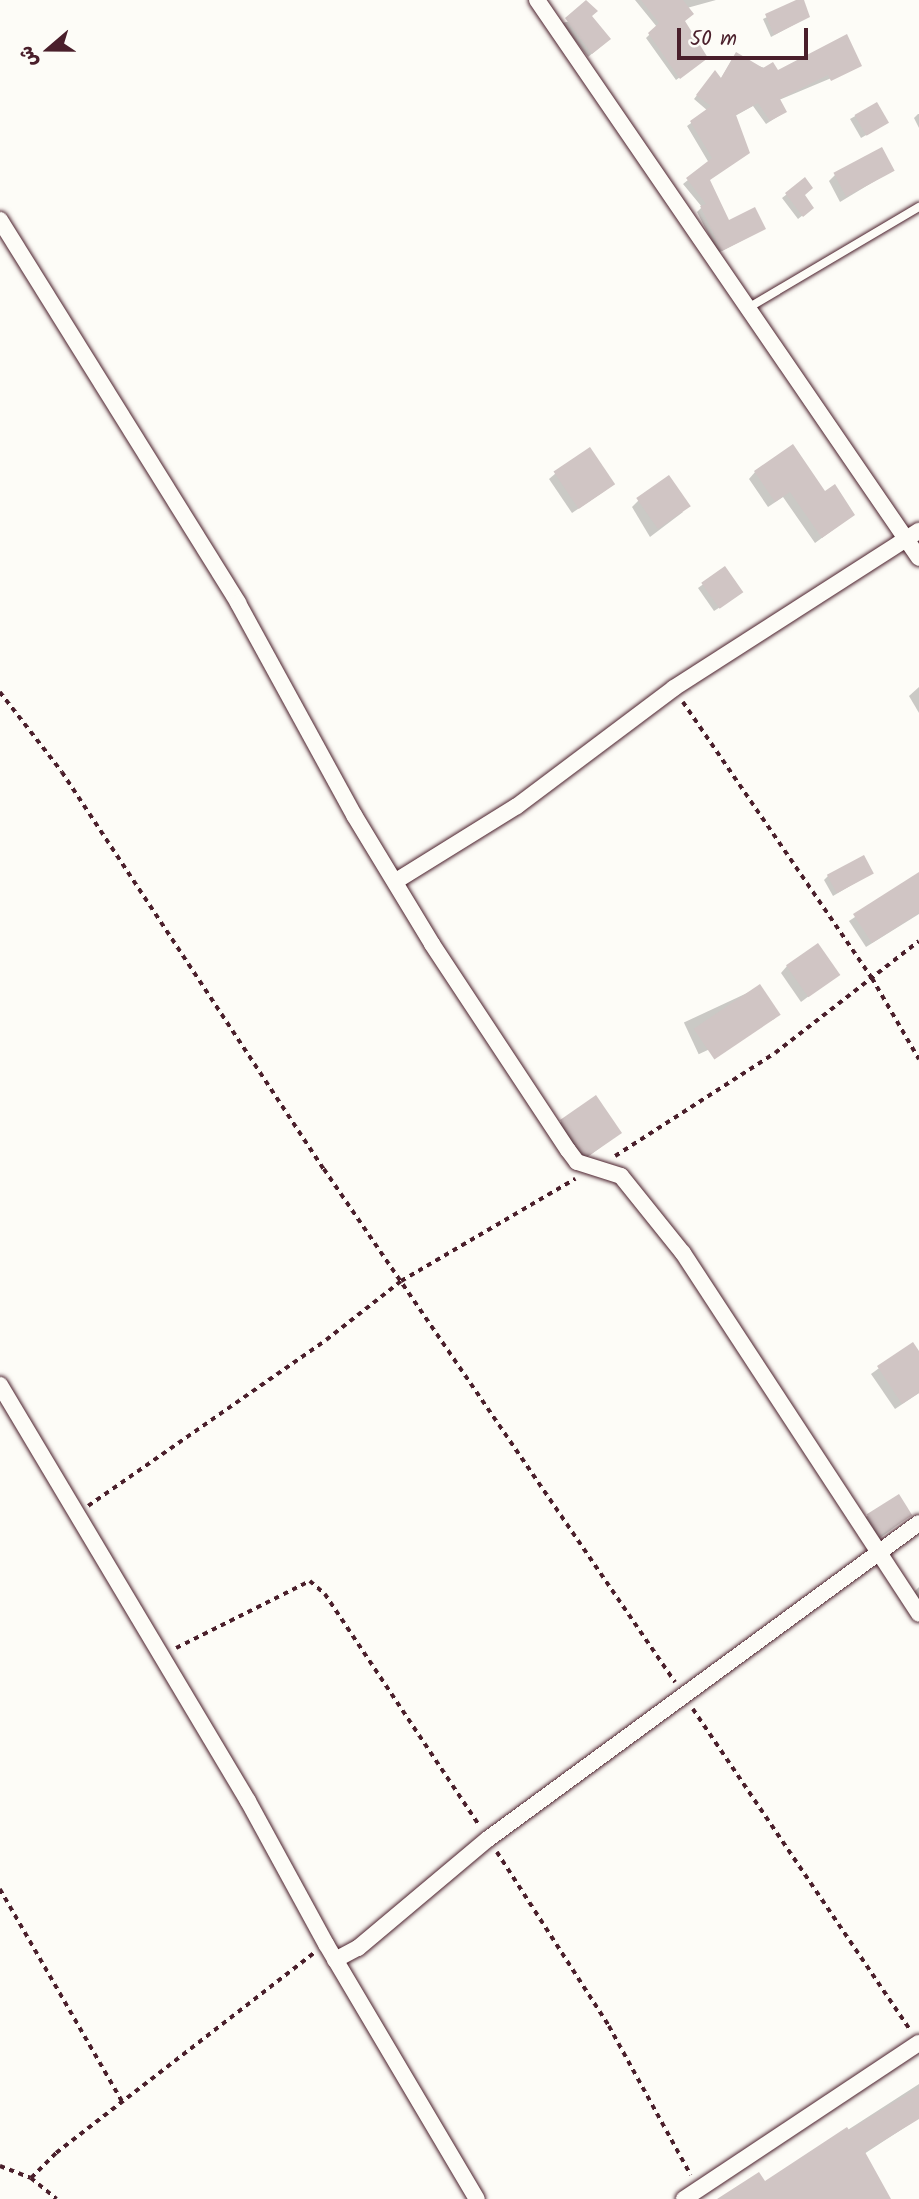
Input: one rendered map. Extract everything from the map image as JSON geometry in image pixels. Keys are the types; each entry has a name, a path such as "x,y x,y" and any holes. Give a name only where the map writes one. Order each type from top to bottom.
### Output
{"street":[{"path":"537,0 748,308 912,535 919,558"},
{"path":"0,220 163,477 396,881 568,1150 577,1162 621,1176 683,1253 919,1614"},
{"path":"396,881 548,785 674,688 912,535"},
{"path":"0,1385 73,1515 248,1801 335,1960 477,2199"},
{"path":"335,1960 369,1940 488,1839 919,1523"},
{"path":"684,2199 919,2043"}],"lane":[{"path":"748,308 919,207"}],"path":[{"path":"674,688 872,978 919,1059"},
{"path":"0,692 62,772 401,1281 685,1697 788,1856 919,2043"},
{"path":"73,1515 326,1340 401,1281 641,1142 775,1053 919,942"},
{"path":"160,1657 310,1581 325,1594 609,2026 699,2189"},
{"path":"0,1889 122,2101"},
{"path":"31,2178 122,2101 326,1944"},
{"path":"0,2166 31,2178 57,2199"}],"building":[{"path":"586,0 598,11 592,16 611,39 592,54 565,18"},
{"path":"641,0 683,0 694,14 685,21 708,58 680,79 648,33 659,23"},
{"path":"796,0 804,0 810,17 774,35 765,14"},
{"path":"847,34 862,66 831,81 828,75 780,99 787,112 770,121 758,103 736,115 750,153 710,180 729,220 755,207 766,229 722,251 700,206 706,204 686,178 712,158 690,121 711,106 696,95 715,70 721,78 736,52 763,68 773,62 778,70"},
{"path":"877,102 889,123 866,136 854,115"},
{"path":"882,147 895,171 846,197 833,173"},
{"path":"805,177 813,188 805,195 814,208 803,217 785,193"},
{"path":"793,444 825,491 835,484 855,515 822,538 790,492 775,502 754,471"},
{"path":"590,447 615,484 579,509 554,472"},
{"path":"669,475 691,506 658,529 636,498"},
{"path":"725,566 743,592 720,609 701,583"},
{"path":"864,855 874,874 837,893 827,875"},
{"path":"919,872 919,913 872,943 853,914"},
{"path":"818,943 840,975 808,997 786,965"},
{"path":"760,984 781,1015 714,1059 694,1029"},
{"path":"596,1095 622,1133 590,1155 583,1153 560,1120"},
{"path":"913,1342 919,1351 919,1393 902,1404 877,1366"},
{"path":"899,1494 912,1515 880,1535 867,1514"},
{"path":"919,2087 919,2119 865,2152 891,2199 717,2199 759,2172 765,2181 847,2127 849,2130"}]}
